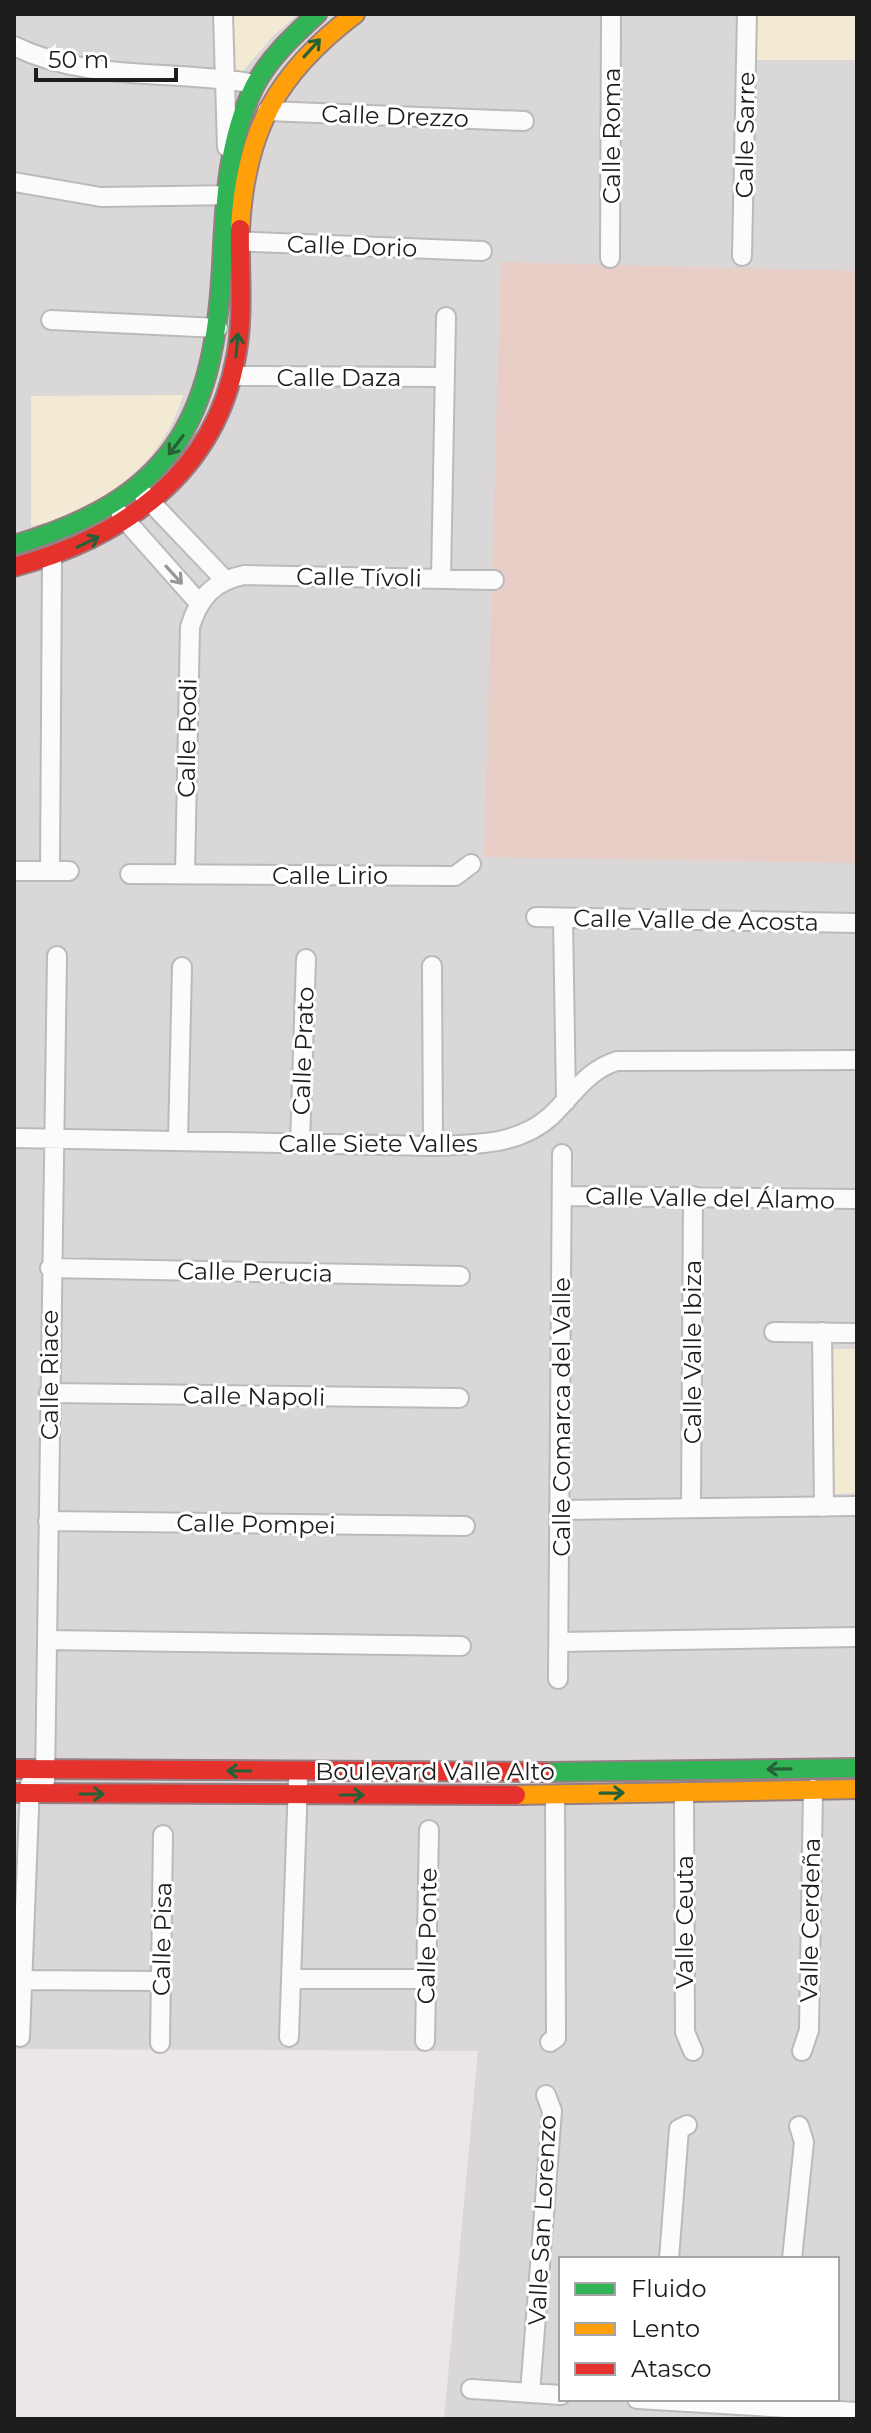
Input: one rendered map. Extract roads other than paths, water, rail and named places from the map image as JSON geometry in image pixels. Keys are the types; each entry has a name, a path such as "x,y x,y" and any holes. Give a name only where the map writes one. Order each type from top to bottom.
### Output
{"street":[{"path":"14,567 52,558 127,523 152,503 177,479 202,446 233,376 238,346 224,196 227,162 223,14"},
{"path":"227,162 255,84 302,26 317,14"},
{"path":"14,545 74,527 112,506 137,488 182,438 210,374 230,241 244,195 247,163 267,111 287,77 320,38 355,14"},
{"name":"Calle Roma","path":"610,258 611,14"},
{"name":"Calle Sarre","path":"742,256 747,14"},
{"path":"14,46 81,68 223,78 255,84"},
{"name":"Calle Drezzo","path":"267,111 524,121"},
{"path":"14,182 101,197 244,195"},
{"name":"Calle Dorio","path":"230,241 482,251"},
{"path":"441,579 446,317"},
{"path":"51,320 218,328"},
{"name":"Calle Daza","path":"233,376 445,377"},
{"path":"112,506 199,603 224,579 137,488"},
{"path":"14,871 59,871 52,558"},
{"name":"Calle Tívoli","path":"224,579 244,575 494,580"},
{"name":"Calle Rodi","path":"185,874 190,627 199,603"},
{"name":"Calle Lirio","path":"130,874 455,876 471,864"},
{"name":"Calle Valle de Acosta","path":"536,917 857,923"},
{"path":"563,918 566,1101"},
{"name":"Calle Riace","path":"20,2037 30,1769 47,1640 50,1268 57,956"},
{"name":"Calle Prato","path":"300,1143 306,959"},
{"path":"432,966 433,1146"},
{"path":"178,1141 182,967"},
{"name":"Calle Siete Valles","path":"14,1138 433,1146 509,1139 548,1119 590,1074 617,1061 857,1060"},
{"name":"Calle Comarca del Valle","path":"558,1679 562,1154"},
{"name":"Calle Valle del Álamo","path":"563,1196 857,1199"},
{"name":"Calle Valle Ibiza","path":"691,1507 693,1196"},
{"name":"Calle Perucia","path":"50,1268 460,1276"},
{"path":"774,1332 857,1333"},
{"path":"822,1332 824,1507"},
{"name":"Calle Napoli","path":"49,1393 459,1398"},
{"path":"560,1510 857,1506"},
{"name":"Calle Pompei","path":"48,1521 465,1526"},
{"path":"559,1642 857,1637"},
{"path":"47,1640 461,1646"},
{"name":"Boulevard Valle Alto","path":"30,1769 299,1772 857,1768"},
{"path":"289,2037 299,1772"},
{"name":"Valle Cerdeña","path":"802,2051 809,2030 813,1789"},
{"name":"Boulevard Valle Alto","path":"30,1793 555,1795 857,1789"},
{"name":"Valle Ceuta","path":"684,1792 685,2032 693,2051"},
{"path":"550,2042 556,2038 555,1795"},
{"name":"Calle Ponte","path":"425,2041 429,1830"},
{"name":"Calle Pisa","path":"160,2043 163,1835"},
{"path":"291,1979 425,1979"},
{"path":"22,1980 161,1981"},
{"name":"Valle San Lorenzo","path":"530,2393 552,2111 546,2095"},
{"path":"669,2257 679,2129 687,2125"},
{"path":"792,2257 804,2142 799,2126"},
{"path":"471,2389 559,2395"},
{"path":"697,2401 778,2403 857,2412"}]}
